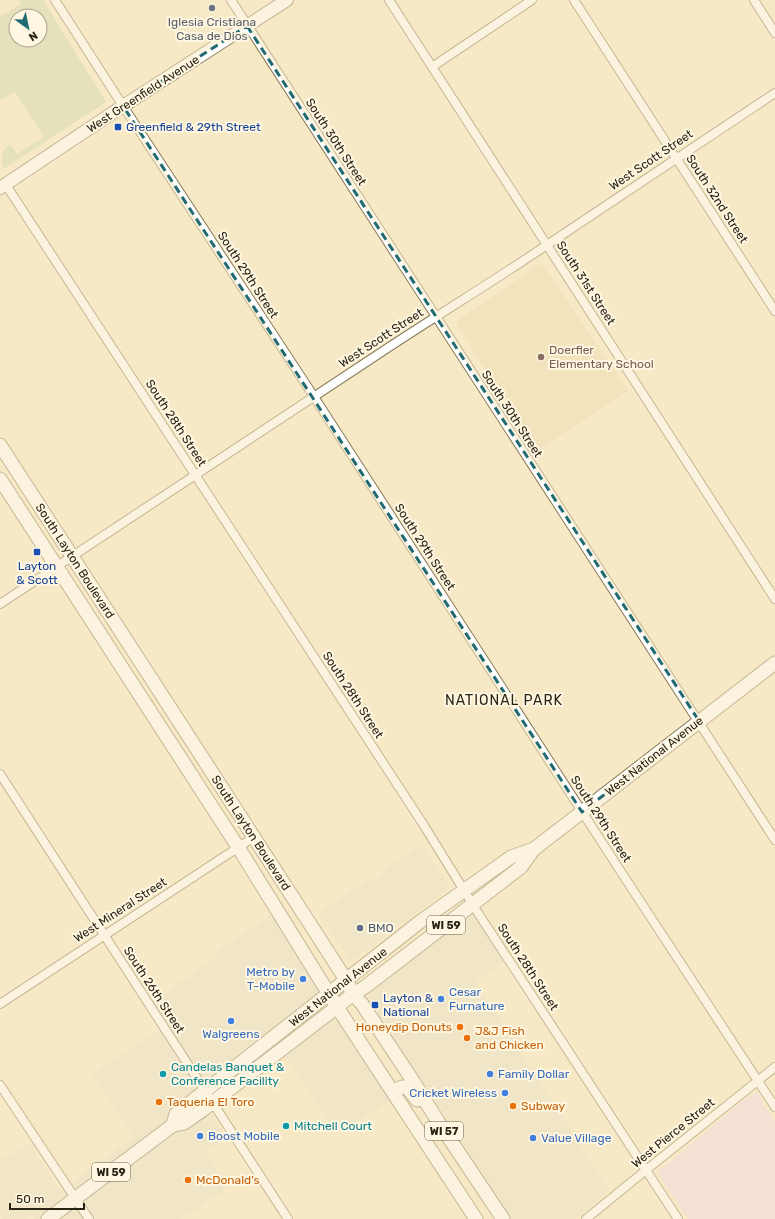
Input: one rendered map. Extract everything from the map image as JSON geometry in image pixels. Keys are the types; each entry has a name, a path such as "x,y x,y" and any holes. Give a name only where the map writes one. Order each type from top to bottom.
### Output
{"main road":[{"name":"West Greenfield Avenue","path":"3,186 287,0"},
{"name":"South Layton Boulevard","path":"0,445 346,980 353,994 362,1004 503,1219"},
{"name":"South Layton Boulevard","path":"0,479 238,847 338,1007 476,1219"},
{"name":"West National Avenue","path":"48,1219 173,1125 184,1124 353,994 365,987 521,867 534,849 775,663"},
{"name":"West National Avenue","path":"173,1125 176,1114 405,933 511,857 534,849"},
{"path":"393,1092 402,1087 407,1087 424,1111 439,1123"}],"street":[{"name":"South 29th Street","path":"55,0 775,1107"},
{"name":"South 30th Street","path":"231,0 775,840"},
{"name":"South 31st Street","path":"389,0 775,599"},
{"path":"432,67 532,0"},
{"name":"South 32nd Street","path":"574,0 775,310"},
{"path":"754,0 775,33"},
{"name":"West Scott Street","path":"0,604 775,93"},
{"name":"South 28th Street","path":"3,186 196,476 678,1219"},
{"name":"South 26th Street","path":"0,774 288,1219"},
{"name":"West Mineral Street","path":"0,1004 254,837"},
{"name":"West Pierce Street","path":"586,1219 775,1067"},
{"path":"0,1086 89,1219"}],"highlighted area":[{"path":"247,26 699,721 582,812 123,106"}],"shaded area":[{"name":"Doerfler Elementary School","path":"541,263 629,391 537,450 455,322"},
{"path":"422,845 448,885 448,889 351,961 319,913 368,880 379,879 382,877 383,871"},
{"path":"274,913 322,991 194,1089 226,1137 204,1151 228,1188 181,1219 34,1219 32,1215 26,1219 2,1219 0,1216 0,1161 29,1143 61,1192 133,1137 93,1074 164,1028 149,1004 218,957 215,952"},
{"path":"472,913 504,961 475,981 610,1191 575,1219 512,1219 370,1001 371,992"},
{"path":"337,1007 396,1096 337,1134 282,1050"},
{"path":"756,1092 759,1093 762,1102 775,1121 775,1219 688,1219 658,1172 748,1096"}],"green space":[{"path":"19,0 43,0 48,8 15,8 21,4"},
{"path":"48,8 106,102 3,169 2,155 10,144 17,154 44,137 15,92 0,101 0,17 8,12 8,48 48,48"}],"place":[{"name":"Iglesia Cristiana Casa de Dios","path":"212,8"},
{"name":"Greenfield & 29th Street","path":"118,127"},
{"name":"Doerfler Elementary School","path":"541,357"},
{"name":"Layton & Scott","path":"37,552"},
{"name":"BMO","path":"360,928"},
{"name":"Metro by T-Mobile","path":"303,979"},
{"name":"Cesar Furnature","path":"441,999"},
{"name":"Layton & National","path":"375,1005"},
{"name":"Walgreens","path":"231,1021"},
{"name":"Honeydip Donuts","path":"460,1027"},
{"name":"J&J Fish and Chicken","path":"467,1038"},
{"name":"Candelas Banquet & Conference Facility","path":"163,1074"},
{"name":"Family Dollar","path":"490,1074"},
{"name":"Cricket Wireless","path":"505,1093"},
{"name":"Taqueria El Toro","path":"159,1102"},
{"name":"Subway","path":"513,1106"},
{"name":"Mitchell Court","path":"286,1126"},
{"name":"Boost Mobile","path":"200,1136"},
{"name":"Value Village","path":"533,1138"},
{"name":"McDonald's","path":"188,1180"}],"district":[{"name":"NATIONAL PARK","path":"504,700"}]}
